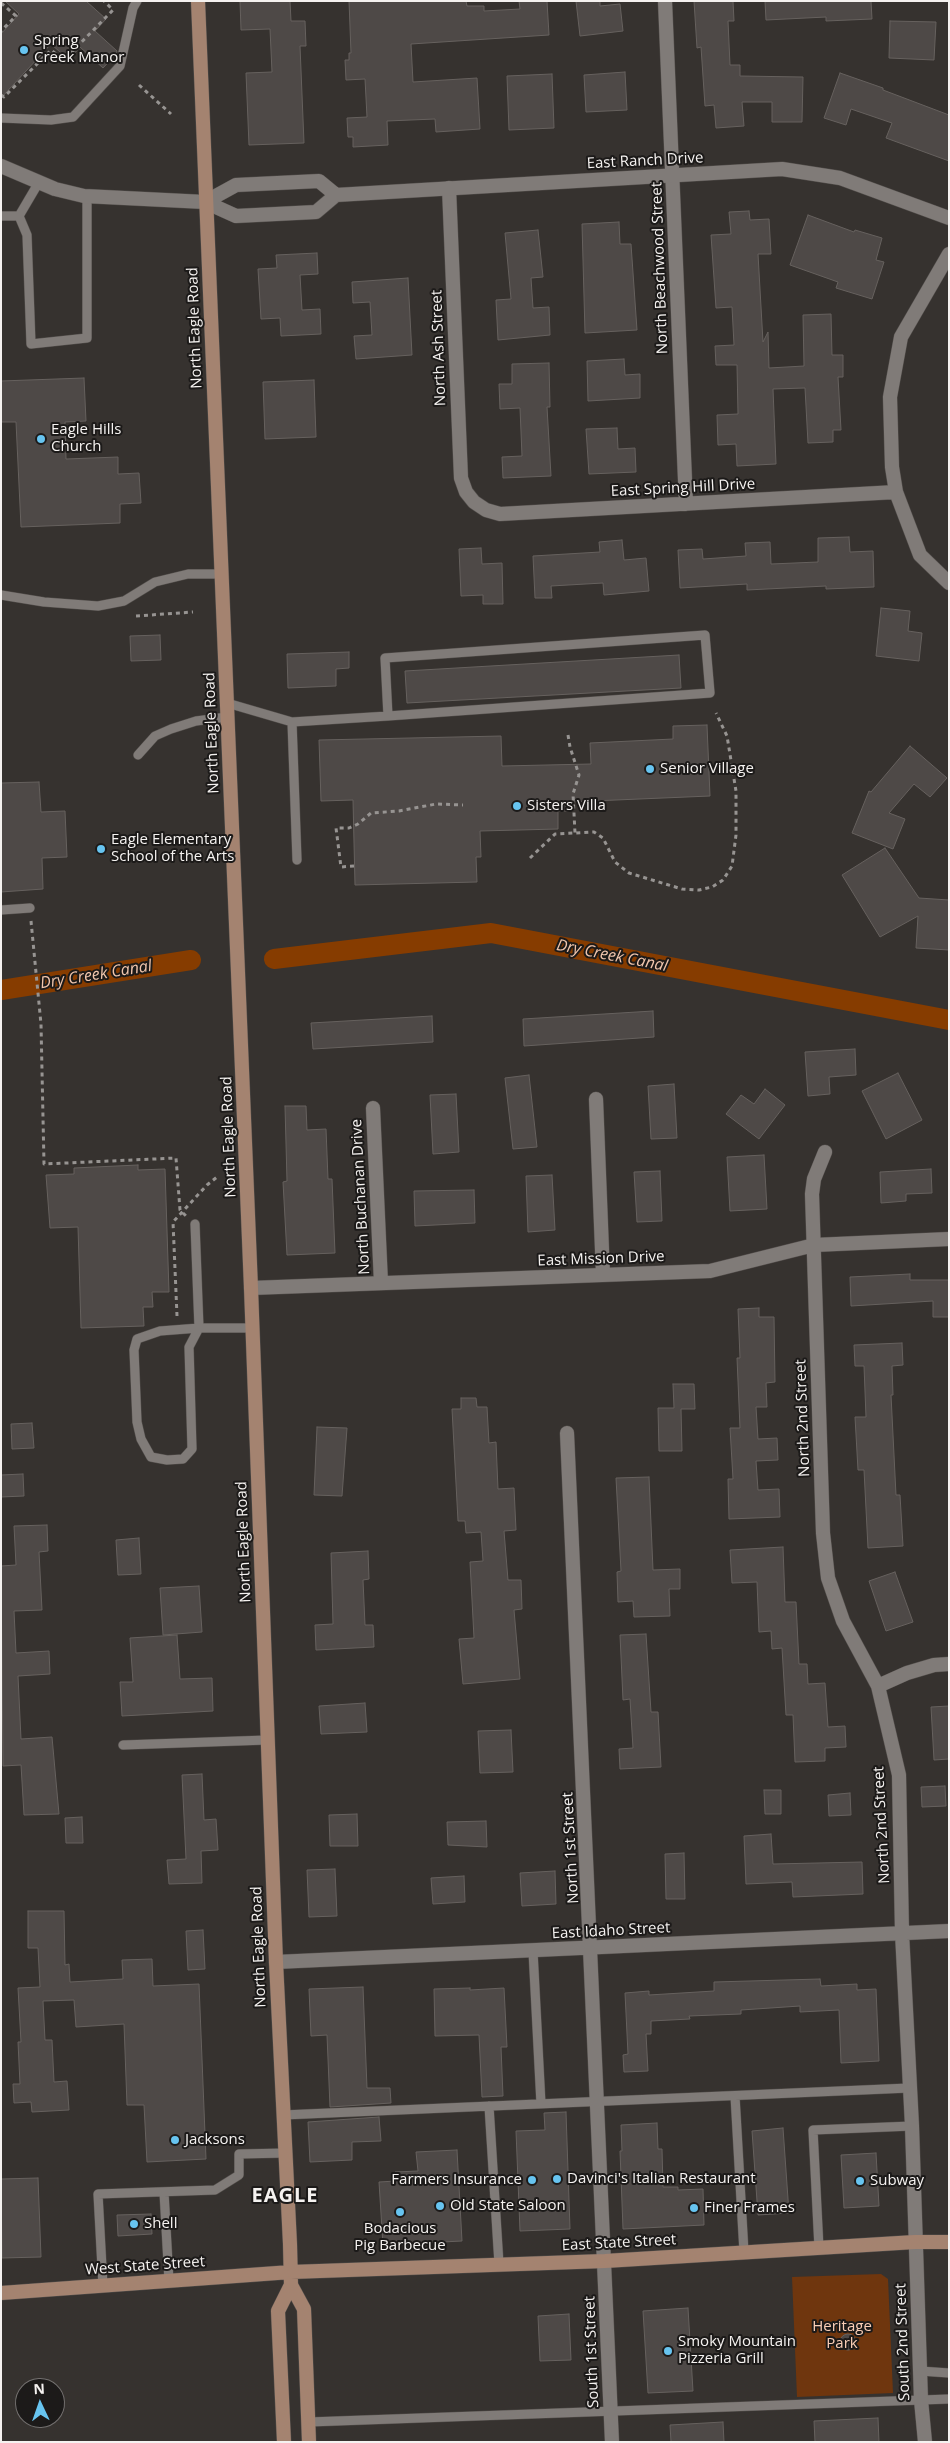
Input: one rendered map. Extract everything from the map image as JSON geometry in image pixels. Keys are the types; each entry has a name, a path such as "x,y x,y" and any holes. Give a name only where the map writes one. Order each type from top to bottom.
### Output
{"main road":[{"name":"North Eagle Road","path":"198,1 251,1288 276,1962 291,2278"},
{"name":"East State Street","path":"291,2278 499,2264 605,2260 915,2242 949,2242"},
{"name":"West State Street","path":"1,2293 169,2281 291,2278"},
{"path":"291,2278 304,2309 309,2442"},
{"path":"284,2442 278,2311 291,2278"}],"street":[{"name":"North Beachwood Street","path":"665,1 686,504"},
{"path":"1,166 55,189 87,197 206,202 236,216 316,212 336,195 319,181 236,185 206,202"},
{"name":"East Ranch Drive","path":"336,195 782,169 840,178 949,218"},
{"name":"North Ash Street","path":"449,188 461,478 466,492 474,502"},
{"path":"949,254 901,337 890,397 892,467 896,492 920,555 949,583"},
{"name":"East Spring Hill Drive","path":"474,502 486,510 500,514 896,492"},
{"path":"596,1099 603,1275"},
{"name":"North Buchanan Drive","path":"374,1108 381,1283"},
{"name":"North 2nd Street","path":"825,1152 814,1179 812,1194 823,1533 828,1578 843,1621 878,1686 899,1775 902,1934 912,2126 915,2242"},
{"name":"East Mission Drive","path":"251,1288 710,1271 814,1245 949,1239"},
{"name":"North 1st Street","path":"567,1433 605,2260"},
{"path":"878,1686 907,1673 934,1665 949,1664"},
{"name":"East Idaho Street","path":"276,1962 949,1931"},
{"name":"South 2nd Street","path":"915,2242 921,2400 925,2442"},
{"name":"South 1st Street","path":"605,2260 612,2442"}],"lane":[{"path":"1,118 51,120 73,117 120,66 133,8 137,1"},
{"path":"19,216 38,182"},
{"path":"19,216 27,235 31,344 86,338 87,197"},
{"path":"1,216 19,216"},
{"path":"1,594 44,602 98,606 124,601 155,582 188,574 221,574"},
{"path":"227,703 292,722 388,716 710,692 705,635 385,658 388,716"},
{"path":"138,755 156,736 171,729 196,721 227,717"},
{"path":"292,722 297,860"},
{"path":"1,910 30,908"},
{"path":"195,1224 199,1328 189,1347 192,1449 183,1458 167,1460 151,1457 142,1439 137,1422 134,1350 137,1340 160,1331 199,1328 252,1328"},
{"path":"123,1745 267,1740"},
{"path":"534,1951 541,2104"},
{"path":"283,2115 909,2088"},
{"path":"735,2096 744,2252"},
{"path":"489,2106 499,2264"},
{"path":"818,2248 813,2130 912,2126"},
{"path":"104,2286 98,2194 215,2190 239,2175 239,2154 286,2153"},
{"path":"164,2192 169,2281"},
{"path":"920,2371 949,2373"},
{"path":"309,2422 949,2399"}],"path":[{"path":"1,94 4,97 51,50 64,60 113,10 104,1"},
{"path":"1,3 16,16 1,31"},
{"path":"139,86 172,114"},
{"path":"136,616 193,612"},
{"path":"530,858 555,834 594,832 603,838 616,862 630,873 691,889 712,887 723,880 732,866 736,835 736,791 727,736 716,713"},
{"path":"568,735 579,775 574,794 575,833"},
{"path":"354,866 341,868 336,828 349,828 358,824 371,813 399,812 436,804 463,805"},
{"path":"30,908 38,1002 44,1164 176,1158 180,1210 195,1224"},
{"path":"177,1320 173,1222 207,1185 217,1178"}],"green space":[{"name":"Heritage Park","path":"881,2274 888,2279 893,2393 797,2397 792,2277"}],"building":[{"name":"Spring Creek Manor","path":"5,1 86,1 106,19 95,31 117,51 116,54 103,68 80,47 69,60 51,44 1,98 1,34 19,14"},
{"path":"240,1 290,1 291,21 305,21 306,46 300,46 304,143 249,145 246,73 272,72 270,29 241,30"},
{"path":"349,1 466,1 467,6 484,6 484,11 520,9 519,1 547,1 549,35 411,44 413,82 477,78 480,129 436,132 435,119 387,121 388,145 353,147 353,137 348,137 347,118 367,117 365,79 346,80 345,60 349,60 349,53 351,53"},
{"path":"576,1 600,1 600,6 620,4 623,31 580,36"},
{"path":"694,1 733,1 734,21 728,21 730,65 740,65 740,76 803,77 802,122 772,122 772,102 742,102 744,126 716,128 714,105 705,106 701,47 697,48"},
{"path":"765,1 871,1 872,19 826,21 826,17 766,20"},
{"path":"890,21 936,22 934,60 889,58"},
{"path":"625,72 627,110 586,112 584,75"},
{"path":"840,73 949,115 949,161 886,138 892,123 851,109 846,125 824,118"},
{"path":"552,74 554,128 509,130 507,76"},
{"path":"749,211 750,220 769,219 771,254 758,254 763,342 768,332 769,368 804,366 803,315 831,314 832,355 843,355 843,377 838,377 841,430 833,430 833,442 808,443 805,388 773,389 776,464 737,466 736,444 718,445 717,415 738,414 737,365 716,365 715,346 734,345 732,307 716,308 711,235 731,234 729,212"},
{"path":"808,215 854,232 855,230 882,238 876,260 884,262 872,299 836,288 838,282 790,265"},
{"path":"619,222 620,244 631,244 637,330 585,333 582,224"},
{"path":"538,230 543,277 531,278 533,308 549,307 550,335 498,340 496,300 511,299 505,233"},
{"path":"317,253 318,274 300,275 302,310 320,309 321,334 281,336 280,318 261,319 258,269 277,268 276,255"},
{"path":"408,278 412,355 356,359 354,336 372,335 370,302 353,303 352,282"},
{"path":"624,359 625,375 640,374 640,398 588,401 587,361"},
{"path":"549,363 550,407 547,407 551,476 503,478 502,457 522,456 520,408 500,409 499,384 512,384 512,364"},
{"name":"Eagle Hills Church","path":"84,378 86,421 65,422 66,459 118,457 118,474 139,473 141,503 120,504 120,523 21,527 16,422 1,422 1,381"},
{"path":"314,380 316,437 265,439 263,382"},
{"path":"617,428 618,449 635,448 636,472 589,474 586,429"},
{"path":"849,537 850,552 873,551 874,587 826,589 826,586 747,590 747,584 680,588 678,550 702,549 703,559 746,556 745,543 770,542 771,564 818,562 818,538"},
{"path":"622,540 624,560 646,558 649,591 604,595 603,583 551,586 552,598 535,598 533,556 600,552 599,542"},
{"path":"481,548 482,564 502,563 503,604 483,604 483,595 461,596 459,549"},
{"path":"881,608 910,611 908,631 922,633 919,661 876,656"},
{"path":"160,635 161,660 131,661 130,636"},
{"path":"349,652 349,668 336,669 336,686 288,688 287,654"},
{"path":"679,655 681,688 407,703 405,671"},
{"name":"Sisters Villa","path":"707,725 710,796 569,802 570,811 558,811 558,829 480,831 481,857 476,857 477,882 355,885 353,800 321,801 319,740 501,736 502,766 591,764 590,743 673,739 673,726"},
{"path":"910,746 947,778 930,797 914,784 889,813 905,819 893,849 852,833 869,791 871,792"},
{"path":"39,782 41,812 65,811 67,857 42,858 43,889 1,892 1,783"},
{"path":"885,848 919,898 949,900 949,950 916,948 918,916 880,937 842,875"},
{"path":"653,1011 654,1037 524,1046 523,1019"},
{"path":"432,1016 433,1042 313,1049 311,1023"},
{"path":"855,1049 856,1075 829,1077 830,1094 808,1096 805,1052"},
{"path":"898,1073 922,1120 886,1139 862,1091"},
{"path":"529,1075 537,1147 513,1149 505,1078"},
{"path":"674,1084 677,1138 651,1139 648,1086"},
{"path":"765,1089 785,1105 759,1139 726,1114 741,1095 754,1104"},
{"path":"456,1094 459,1152 433,1154 430,1095"},
{"path":"285,1106 306,1106 307,1130 326,1129 328,1179 332,1179 335,1253 287,1255 283,1182 287,1181"},
{"path":"764,1155 767,1209 730,1211 727,1157"},
{"path":"138,1165 138,1170 165,1169 169,1292 152,1292 153,1307 143,1307 144,1326 81,1328 78,1227 50,1228 46,1175 74,1174 74,1168"},
{"path":"931,1169 932,1193 906,1194 906,1201 881,1203 880,1172"},
{"path":"660,1171 662,1221 637,1222 634,1172"},
{"path":"552,1175 555,1230 528,1232 526,1176"},
{"path":"474,1190 475,1223 415,1226 414,1191"},
{"path":"910,1274 910,1280 949,1280 949,1317 933,1317 933,1301 851,1306 850,1277"},
{"path":"759,1308 759,1317 774,1317 775,1382 766,1383 767,1407 756,1407 758,1439 777,1438 778,1460 756,1461 758,1490 779,1489 780,1517 729,1519 728,1479 733,1479 730,1428 740,1428 737,1358 740,1358 738,1309"},
{"path":"902,1343 903,1365 892,1366 893,1395 891,1395 896,1495 900,1495 903,1546 868,1548 864,1470 858,1470 855,1417 866,1417 864,1366 855,1366 854,1345"},
{"path":"673,1384 694,1384 695,1409 681,1409 682,1451 659,1451 658,1408 674,1408"},
{"path":"461,1398 476,1398 477,1407 487,1407 489,1443 496,1442 498,1489 514,1488 516,1530 504,1531 508,1580 521,1580 522,1609 514,1610 520,1679 463,1684 459,1639 474,1638 470,1562 483,1561 481,1532 466,1533 465,1521 458,1521 452,1409 461,1409"},
{"path":"32,1423 34,1448 12,1449 11,1424"},
{"path":"317,1427 347,1428 342,1496 314,1495"},
{"path":"23,1474 24,1496 1,1497 1,1475"},
{"path":"649,1477 653,1570 680,1569 680,1589 669,1589 670,1616 634,1617 633,1601 618,1602 617,1572 621,1571 616,1478"},
{"path":"47,1525 48,1551 39,1552 42,1610 14,1611 16,1653 49,1651 50,1674 18,1676 21,1739 52,1737 59,1814 24,1815 21,1765 3,1766 1,1566 16,1565 14,1526"},
{"path":"139,1538 141,1574 118,1575 116,1540"},
{"path":"783,1547 785,1602 796,1602 799,1664 807,1664 808,1684 825,1683 828,1727 845,1726 846,1747 825,1748 825,1761 795,1762 793,1715 786,1715 782,1648 772,1649 771,1631 759,1632 757,1582 732,1583 730,1550"},
{"path":"368,1551 369,1579 363,1580 365,1625 373,1625 374,1647 316,1650 315,1625 333,1624 331,1553"},
{"path":"895,1572 913,1622 886,1631 869,1581"},
{"path":"199,1586 202,1632 163,1635 160,1588"},
{"path":"646,1634 651,1712 658,1712 661,1767 620,1769 619,1749 633,1748 630,1699 623,1700 620,1635"},
{"path":"177,1635 180,1679 212,1678 213,1711 122,1716 120,1682 133,1682 130,1638"},
{"path":"365,1703 367,1732 321,1734 319,1706"},
{"path":"949,1706 949,1759 934,1760 931,1707"},
{"path":"511,1730 513,1772 480,1773 478,1731"},
{"path":"202,1774 204,1820 216,1819 218,1850 201,1851 202,1883 169,1884 167,1860 186,1859 182,1775"},
{"path":"945,1786 946,1806 922,1807 921,1787"},
{"path":"764,1790 781,1790 781,1814 765,1814"},
{"path":"850,1793 851,1815 829,1816 828,1795"},
{"path":"357,1814 358,1846 330,1846 329,1815"},
{"path":"82,1817 83,1843 66,1843 65,1818"},
{"path":"486,1821 487,1847 448,1845 447,1822"},
{"path":"771,1834 773,1864 862,1862 863,1894 793,1897 792,1882 746,1884 744,1836"},
{"path":"684,1853 685,1899 666,1899 665,1854"},
{"path":"335,1869 337,1916 309,1917 307,1870"},
{"path":"555,1871 556,1904 522,1906 520,1873"},
{"path":"464,1876 465,1902 433,1904 431,1878"},
{"path":"28,1911 64,1911 65,1965 69,1964 70,1982 123,1979 122,1960 152,1959 153,1986 199,1984 206,2159 147,2162 144,2105 127,2105 124,2024 76,2027 74,2000 43,2001 45,2040 52,2040 54,2082 67,2081 69,2110 32,2112 31,2102 14,2103 13,2084 20,2084 18,2042 21,2042 18,1988 40,1987 38,1948 28,1948"},
{"path":"203,1930 205,1969 188,1970 186,1931"},
{"path":"820,1979 821,1986 857,1984 857,1990 876,1989 879,2061 841,2063 839,2010 800,2012 800,2006 741,2010 741,2014 689,2016 690,2019 651,2021 651,2034 646,2034 648,2071 624,2072 623,2055 628,2054 625,1993 649,1991 649,1995 714,1991 714,1982"},
{"path":"363,1987 367,2088 390,2088 391,2103 330,2107 327,2035 311,2036 309,1989"},
{"path":"470,1988 470,1990 504,1988 507,2047 501,2047 503,2096 482,2097 479,2035 435,2036 434,1989"},
{"path":"566,2112 570,2229 520,2231 516,2131 545,2130 544,2113"},
{"path":"379,2117 381,2141 352,2142 352,2160 310,2162 308,2122"},
{"path":"657,2123 658,2149 662,2149 663,2187 678,2187 678,2190 703,2189 704,2225 623,2229 621,2125"},
{"path":"783,2128 789,2213 758,2215 752,2131"},
{"path":"457,2150 462,2241 383,2245 379,2182 396,2181 395,2172 418,2171 416,2152"},
{"name":"Subway","path":"876,2153 879,2206 844,2208 841,2155"},
{"path":"38,2178 41,2257 2,2258 1,2179"},
{"name":"Shell","path":"151,2214 152,2234 118,2236 117,2215"},
{"name":"Smoky Mountain Pizzeria Grill","path":"688,2308 693,2391 648,2393 643,2311"},
{"path":"569,2314 571,2360 540,2361 538,2316"},
{"path":"845,2334 851,2334 856,2339 854,2348 845,2350 840,2345 840,2339"},
{"path":"878,2418 879,2442 815,2442 814,2421"},
{"path":"723,2422 724,2442 671,2442 670,2425"}],"waterway":[{"name":"Dry Creek Canal","path":"274,959 491,933 949,1020"},
{"name":"Dry Creek Canal","path":"1,990 191,960"}],"place":[{"name":"Spring Creek Manor","path":"24,50"},
{"name":"Eagle Hills Church","path":"41,439"},
{"name":"Senior Village","path":"650,769"},
{"name":"Sisters Villa","path":"517,806"},
{"name":"Eagle Elementary School of the Arts","path":"101,849"},
{"name":"Jacksons","path":"175,2140"},
{"name":"Davinci's Italian Restaurant","path":"557,2179"},
{"name":"Farmers Insurance","path":"532,2180"},
{"name":"Subway","path":"860,2181"},
{"name":"Old State Saloon","path":"440,2206"},
{"name":"Finer Frames","path":"694,2208"},
{"name":"Bodacious Pig Barbecue","path":"400,2212"},
{"name":"Shell","path":"134,2224"},
{"name":"Smoky Mountain Pizzeria Grill","path":"668,2351"}],"district":[{"name":"EAGLE","path":"285,2196"}]}
